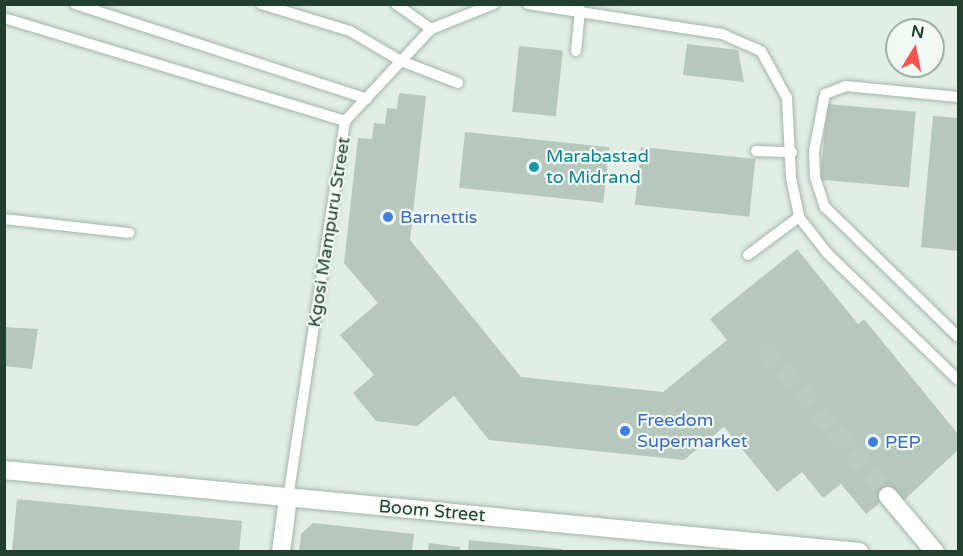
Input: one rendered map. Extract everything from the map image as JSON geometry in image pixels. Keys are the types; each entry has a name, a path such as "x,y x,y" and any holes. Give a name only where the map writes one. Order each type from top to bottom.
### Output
{"main road":[{"name":"Boom Street","path":"4,470 859,552"},
{"path":"888,496 935,552"},
{"name":"Kgosi Mampuru Street","path":"281,552 288,498"}],"lane":[{"path":"75,4 368,99"},
{"path":"261,4 350,31 401,62 458,83"},
{"path":"396,4 431,29"},
{"path":"345,121 431,29 494,4"},
{"path":"528,4 580,10 722,34 761,51 785,90 799,217 826,253 958,380"},
{"path":"576,51 580,10"},
{"name":"Kgosi Mampuru Street","path":"5,18 345,121 288,498"},
{"path":"958,97 846,86 825,94 814,151 815,177 825,207 958,337"},
{"path":"756,150 792,152"},
{"path":"748,255 799,217"},
{"path":"4,219 129,233"}],"building":[{"path":"687,44 738,50 744,82 683,75"},
{"path":"519,46 563,51 556,116 512,112"},
{"path":"399,93 426,96 410,240 521,377 663,392 727,340 710,319 797,249 858,324 864,319 958,434 958,450 902,502 890,487 886,490 890,495 866,514 841,484 823,498 802,472 777,492 724,427 684,460 489,440 454,396 417,426 376,421 353,393 374,375 340,335 378,303 344,263 358,138 372,139 374,123 385,124 387,108 397,109"},
{"path":"827,104 916,112 909,187 820,180"},
{"path":"933,116 958,118 958,251 921,247"},
{"name":"Marabastad to Midrand","path":"465,132 609,147 603,203 459,188"},
{"path":"641,147 755,159 749,217 635,205"},
{"path":"4,327 38,329 32,369 4,366"},
{"path":"17,499 242,521 239,552 12,552"},
{"path":"313,523 414,534 412,552 299,552 301,534"},
{"path":"469,540 562,549 562,552 468,552"},
{"path":"429,543 460,547 460,552 428,552"}],"tunnel":[{"path":"766,349 888,496"}],"place":[{"name":"Marabastad to Midrand","path":"534,167"},
{"name":"Barnettis","path":"388,217"},
{"name":"Freedom Supermarket","path":"625,431"},
{"name":"PEP","path":"873,442"}]}
